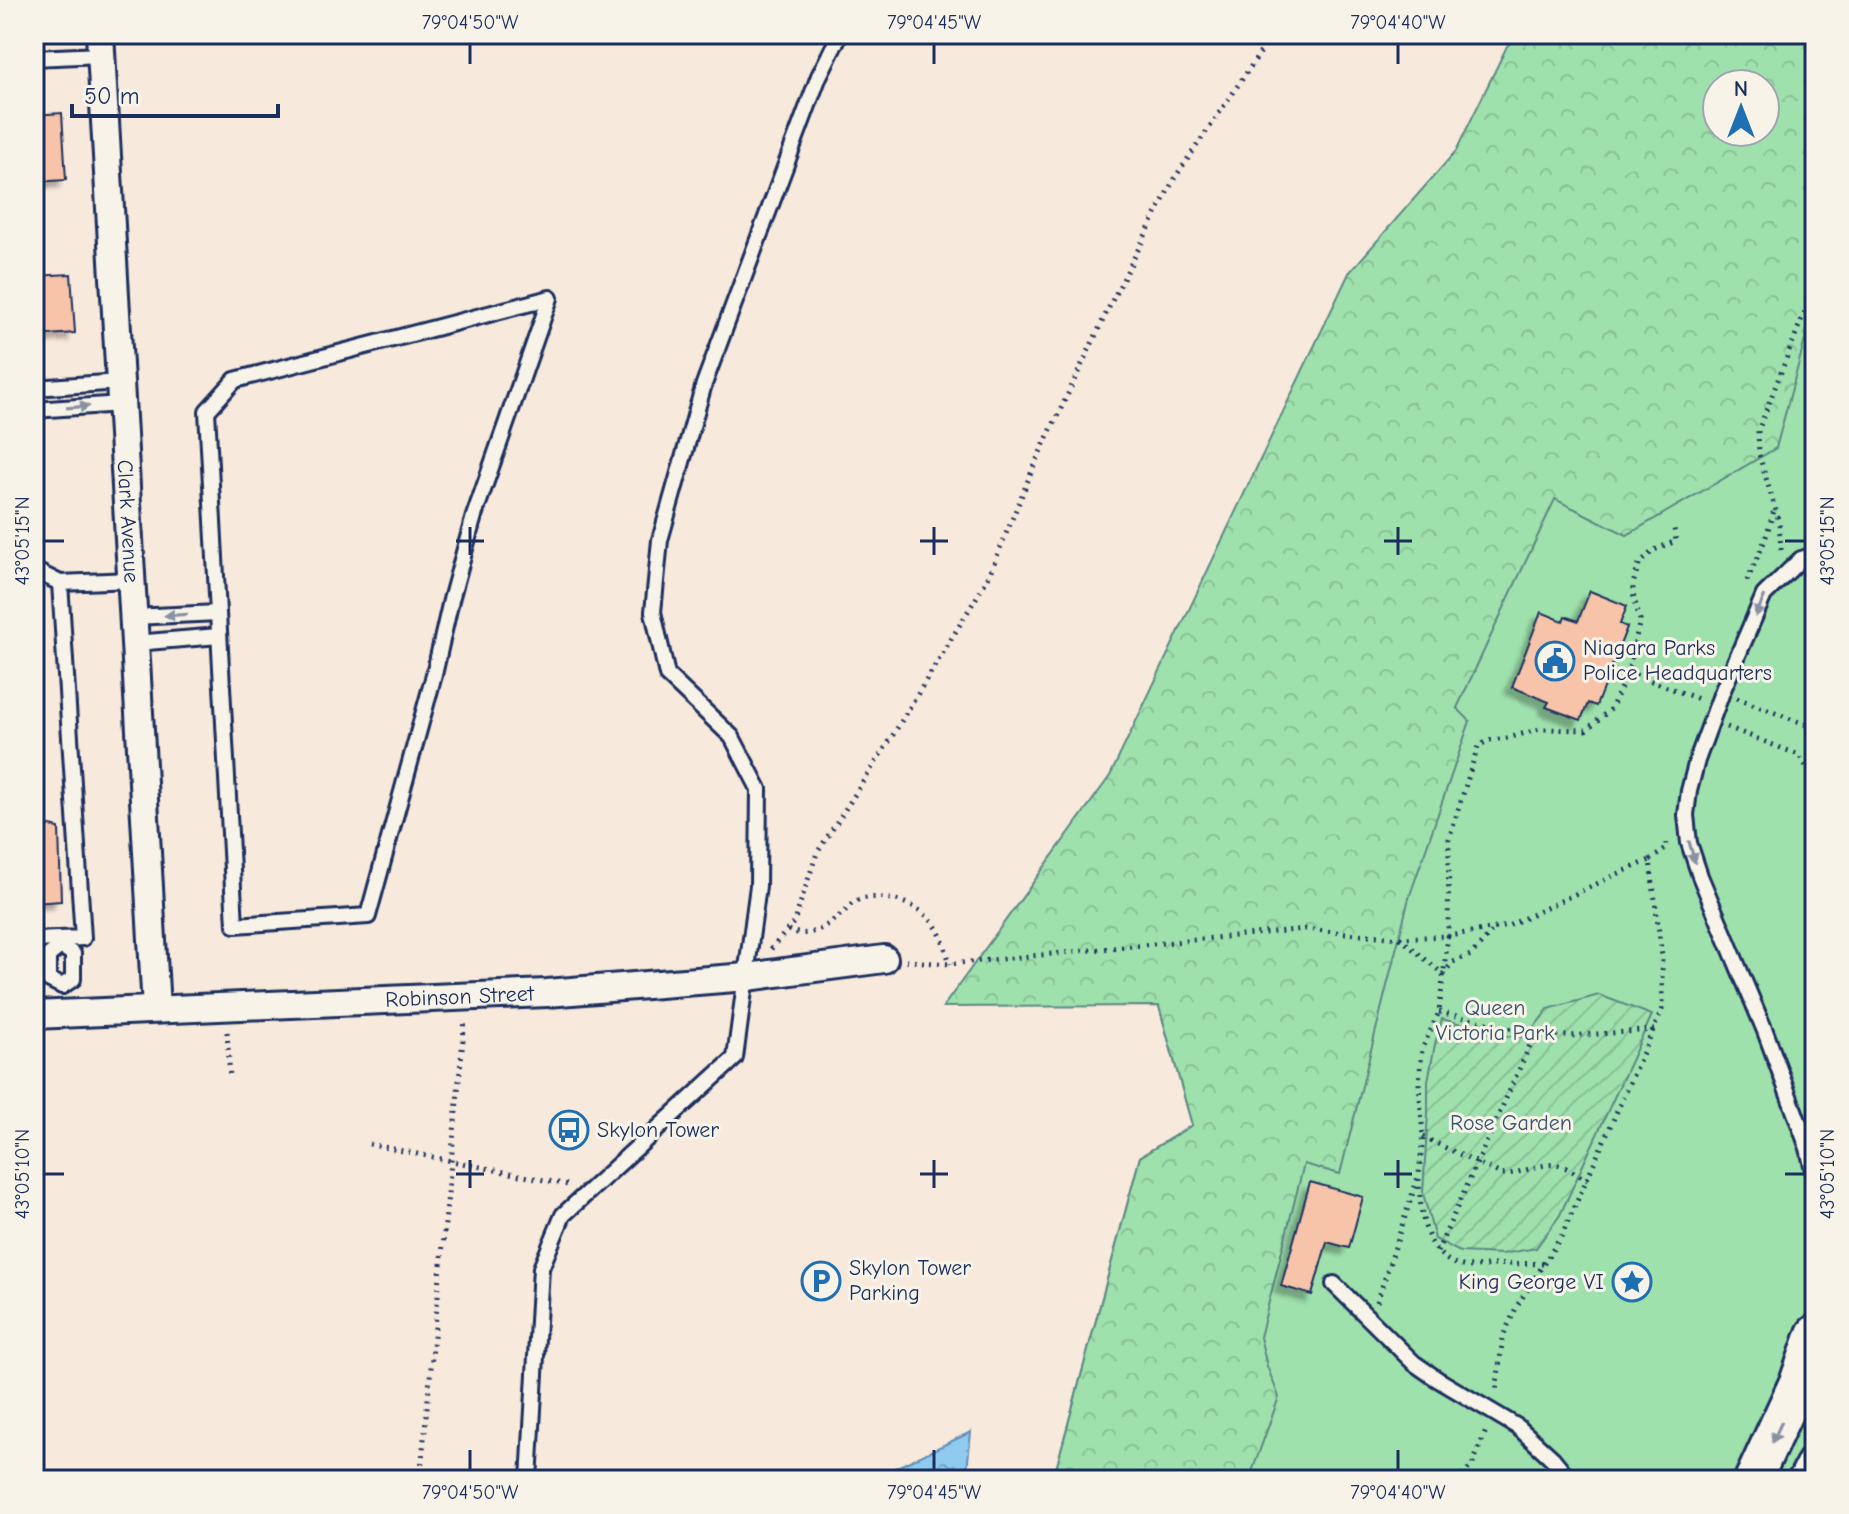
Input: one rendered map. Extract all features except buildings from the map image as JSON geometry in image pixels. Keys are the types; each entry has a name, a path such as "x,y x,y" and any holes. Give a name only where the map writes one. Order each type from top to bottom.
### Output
{"main road":[{"path":"1753,1480 1794,1394 1815,1334"},
{"path":"1807,1480 1815,1464"}],"street":[{"name":"Clark Avenue","path":"100,44 156,1009"},
{"name":"Robinson Street","path":"34,1015 547,993 747,977 884,959"}],"lane":[{"path":"529,1480 541,1268 563,1215 735,1058 758,886 759,789 732,737 667,675 653,612 660,540 704,384 819,76 840,34"},
{"path":"34,58 100,44"},
{"path":"550,298 474,516 368,916 235,925 219,636 207,411 235,380 550,298"},
{"path":"34,388 120,393"},
{"path":"34,410 120,393"},
{"path":"1815,555 1801,559 1764,595 1719,698 1697,760 1686,815 1689,843 1700,876 1765,1031 1808,1148 1815,1179"},
{"path":"34,570 60,583 131,580"},
{"path":"34,940 61,942 83,938 60,583"},
{"path":"134,630 218,613"},
{"path":"134,630 219,636"},
{"path":"61,942 73,954 73,979 62,986"},
{"path":"61,942 48,956 48,979 62,986"},
{"path":"62,986 63,1013"},
{"path":"1334,1284 1414,1363 1518,1427 1553,1459 1570,1480"}],"path":[{"path":"747,977 794,922 817,853 987,580 1043,447 1174,179 1273,34"},
{"path":"1783,576 1779,521 1759,455 1758,431 1815,285"},
{"path":"1544,1264 1465,1266 1450,1261 1437,1252 1429,1239 1420,1204 1423,1137 1419,1083 1422,1049 1439,1012 1448,936 1449,839 1478,746 1490,740 1540,729 1586,730 1611,709 1628,672 1640,620 1633,594 1639,564 1654,550 1676,541 1674,529"},
{"path":"1628,672 1809,726 1815,723"},
{"path":"1712,721 1799,755 1815,774"},
{"path":"884,959 950,964 1305,929 1399,938 1448,936 1508,926 1650,860 1662,957 1662,1010 1562,1235 1517,1306 1503,1336 1493,1412 1472,1466 1455,1480"},
{"path":"788,930 799,934 820,930 857,900 882,898 906,902 932,921 950,964"},
{"path":"1443,974 1453,962 1471,955 1496,927"},
{"path":"1399,938 1443,974"},
{"path":"420,1480 467,996"},
{"path":"225,1006 230,1078"},
{"path":"1439,1012 1535,1034 1570,1036 1654,1030"},
{"path":"1437,1252 1535,1034"},
{"path":"1423,1137 1501,1174 1513,1175 1550,1164 1562,1166 1587,1180"},
{"path":"369,1144 590,1190"},
{"path":"1371,1320 1419,1174"}],"green space":[{"path":"1520,34 1815,34 1815,302 1776,448 1627,535 1555,499 1457,708 1470,721 1409,898 1340,1174 1304,1164 1260,1337 1279,1397 1249,1480 1053,1480 1140,1157 1192,1125 1159,1006 943,1007 1110,776 1349,273 1456,151 1507,46"},
{"name":"Queen Victoria Park","path":"1693,34 1815,34 1815,1480 1053,1480 1140,1157 1192,1125 1159,1006"},
{"name":"Rose Garden","path":"1599,995 1652,1015 1560,1215 1536,1248 1502,1254 1460,1252 1435,1239 1423,1193 1428,1081 1442,1019 1507,1036 1527,1037 1548,1009"}],"water":[{"path":"971,1432 966,1480 911,1480 895,1468"}],"place":[{"name":"Niagara Parks Police Headquarters","path":"1555,661"},
{"name":"Skylon Tower","path":"569,1130"},
{"name":"Skylon Tower Parking","path":"821,1281"},
{"name":"King George VI","path":"1632,1282"}]}
